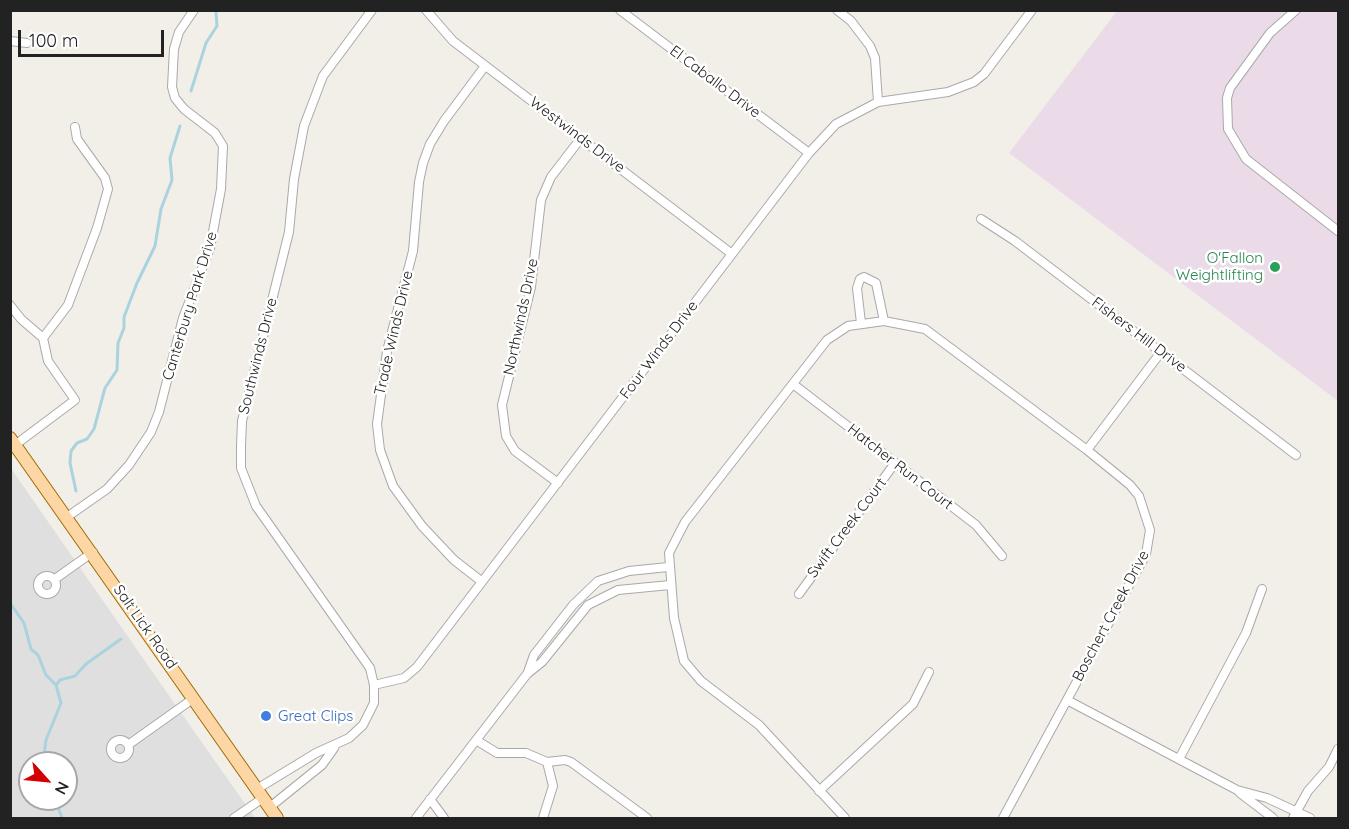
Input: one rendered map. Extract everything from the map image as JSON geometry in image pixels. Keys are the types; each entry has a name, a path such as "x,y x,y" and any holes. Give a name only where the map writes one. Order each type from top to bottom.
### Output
{"main road":[{"name":"Salt Lick Road","path":"13,441 93,552 277,819"}],"street":[{"name":"Canterbury Park Drive","path":"67,518 107,489 129,465 151,432 159,412 183,318 210,248 221,189 223,146 215,134 184,109 175,98 172,87 174,49 179,32 194,10"},
{"name":"Southwinds Drive","path":"372,10 323,76 304,126 294,179 289,232 242,421 241,468 256,506 360,652 370,668 374,685"},
{"name":"Westwinds Drive","path":"426,10 453,41 484,66 732,254"},
{"name":"El Caballo Drive","path":"621,10 809,153"},
{"path":"837,10 851,21 870,46 875,58 878,102"},
{"name":"Four Winds Drive","path":"374,685 404,678 417,668 809,153 836,124 878,102 948,92 974,82 984,74 1032,10"},
{"path":"1296,10 1270,33 1230,88 1227,98 1228,129 1246,159 1338,231"},
{"path":"10,41 27,43"},
{"name":"Trade Winds Drive","path":"481,581 454,560 422,526 393,486 380,450 376,424 387,351 413,250 418,182 423,163 430,144 444,121 484,66"},
{"path":"43,338 68,305 107,199 105,178 77,139 75,127"},
{"name":"Northwinds Drive","path":"558,483 515,451 506,436 502,405 531,287 541,200 551,177 581,138"},
{"name":"Fishers Hill Drive","path":"981,219 1015,240 1296,455"},
{"path":"861,323 857,288 860,279 864,277 876,283 884,321"},
{"path":"10,305 21,319 43,338 48,361 75,400 13,441"},
{"name":"Boschert Creek Drive","path":"845,819 759,725 690,670 679,650 668,567 669,553 685,522 827,340 849,326 884,321 925,329 1130,484 1139,496 1149,536 1146,554 1005,818"},
{"path":"1087,450 1161,352"},
{"name":"Hatcher Run Court","path":"793,384 976,525 1002,556"},
{"name":"Swift Creek Court","path":"799,594 895,464"},
{"path":"55,579 93,552"},
{"path":"527,674 534,655 579,598 598,581 629,572 668,567"},
{"path":"416,819 527,674 542,662 580,612 596,599 618,590 670,585"},
{"path":"1179,759 1246,633 1262,589"},
{"path":"819,791 913,705 929,672"},
{"path":"263,798 322,765 334,748 363,725 374,703 374,685"},
{"path":"128,746 194,698"},
{"path":"1067,700 1237,790 1273,819"},
{"path":"476,740 497,753 526,753 547,762 565,760 571,762 603,783 647,819"},
{"path":"234,819 263,798 316,753 334,748"},
{"path":"1295,815 1338,749"},
{"path":"543,819 553,786 547,762"},
{"path":"1237,790 1267,798 1295,815 1310,819"},
{"path":"430,799 444,819"}],"shaded area":[{"path":"1117,11 1338,11 1338,401 1009,153"},
{"path":"10,467 156,677 255,818 11,818"}],"waterway":[{"path":"191,91 206,43 217,26 216,12"},
{"path":"76,491 70,463 71,451 77,443 87,439 94,429 105,388 117,370 118,343 124,328 124,317 155,246 161,209 172,180 170,158 180,126"},
{"path":"10,603 24,623 31,649 38,655 46,675 56,685"},
{"path":"45,751 46,740 61,703 56,685 60,680 75,676 86,664 121,639"},
{"path":"59,811 62,818"}],"place":[{"name":"O'Fallon Weightlifting","path":"1275,267"},
{"name":"Great Clips","path":"266,716"}]}
